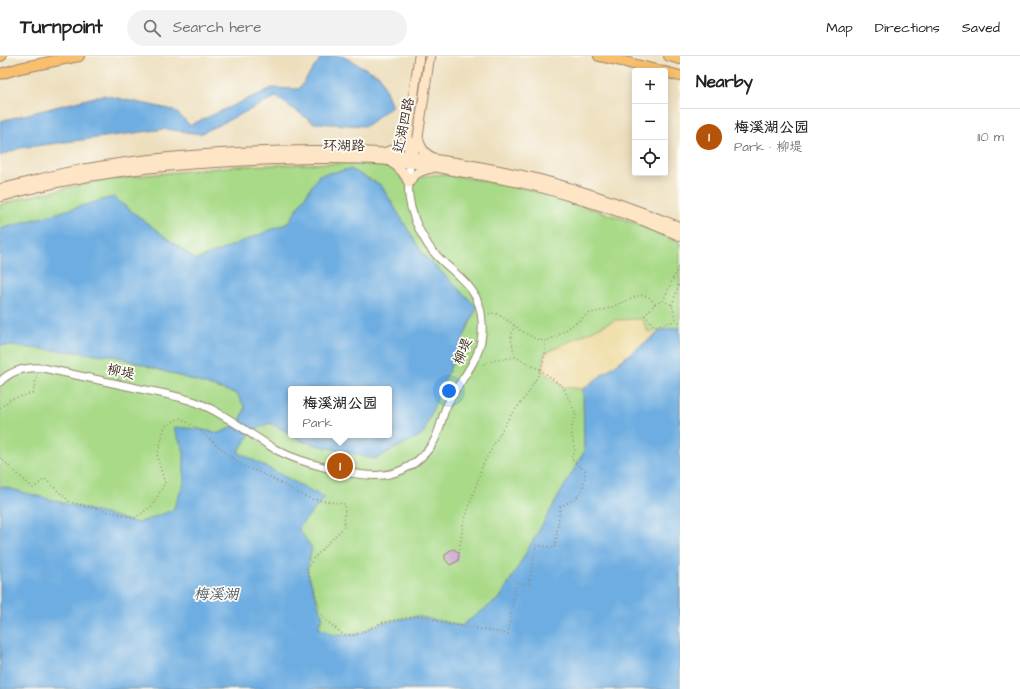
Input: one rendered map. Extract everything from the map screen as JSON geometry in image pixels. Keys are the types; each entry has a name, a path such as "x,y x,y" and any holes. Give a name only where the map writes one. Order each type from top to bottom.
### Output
{"main road":[{"path":"0,74 20,68 79,56"},
{"name":"近湖四路","path":"410,158 408,136 419,56"},
{"name":"近湖四路","path":"410,158 418,137 431,56"},
{"path":"599,56 648,68"},
{"path":"669,56 680,59"},
{"path":"668,73 680,76"},
{"path":"408,136 400,146 385,157 403,171 409,183"},
{"path":"409,183 418,172 439,164 422,150 418,137"},
{"name":"环湖路","path":"0,189 64,173 102,166 141,160 184,156 230,153 339,150 385,157"},
{"name":"环湖路","path":"0,198 61,182 105,173 155,167 211,162 288,159 385,157 410,158 537,186 598,205 658,226 680,236"},
{"name":"环湖路","path":"439,164 507,172 559,184 603,198 680,227"},
{"path":"665,221 680,223"}],"street":[{"name":"柳堤","path":"0,382 10,374 20,370 39,368 198,403 234,422 281,452 302,461 350,474 382,476 401,471 412,465 431,447 436,439 446,407 475,361 482,334 482,317 476,296 466,283 428,246 412,212 409,197 410,158"}],"path":[{"path":"680,263 663,300 655,304 645,315 654,326 676,321 680,322"},
{"path":"676,321 672,304 680,281"},
{"path":"482,317 490,313 497,314 520,330 536,339 545,341 556,337 588,314 607,309 640,295 649,297 655,304"},
{"path":"663,300 672,304"},
{"path":"514,325 511,338 515,357"},
{"path":"459,553 463,525 483,464 508,419 527,395 541,370 545,352 545,341"},
{"path":"0,458 33,488 45,479 70,502 135,518 152,506 165,483 157,457 165,426 180,418 198,429 241,466 268,476 311,499 345,504 344,527 313,559 307,570 323,618 344,635 356,635 381,623 418,616 508,634 516,583 529,584 536,545 555,548 560,507 579,497 584,484 585,470 577,465 571,458 575,451 571,431 576,414 563,386 541,370 515,357 492,361 471,368"},
{"path":"0,408 12,399 33,393 39,368"}],"green space":[{"path":"344,163 376,165 390,168 398,174 405,183 414,184 418,179 424,176 446,174 527,189 630,221 680,243 680,689 0,689 0,205 22,198 108,179 239,166"}],"sand":[{"path":"642,319 648,332 662,330 583,389 563,387 541,370 545,353 615,320"}],"water":[{"path":"322,56 342,56 380,76 392,106 366,126 314,123 276,97 200,134 165,129 20,148 0,156 0,121 103,95 174,110 190,125 272,88 299,89"},
{"name":"梅溪湖","path":"350,169 381,185 423,254 477,307 423,434 375,459 304,442 297,438 392,438 392,386 288,386 288,432 270,423 251,432 238,452 325,498 298,528 312,548 307,570 323,618 318,627 333,635 356,635 381,623 417,616 461,626 500,598 584,452 583,389 662,330 680,327 680,689 0,689 0,486 138,523 173,510 184,483 184,451 173,427 220,433 240,423 245,407 237,394 115,356 0,345 0,229 113,197 196,260 288,223 319,175"}],"building":[{"path":"454,549 459,553 458,561 450,565 445,559 445,555"}],"place":[{"name":"梅溪湖公园","path":"340,466"}]}
